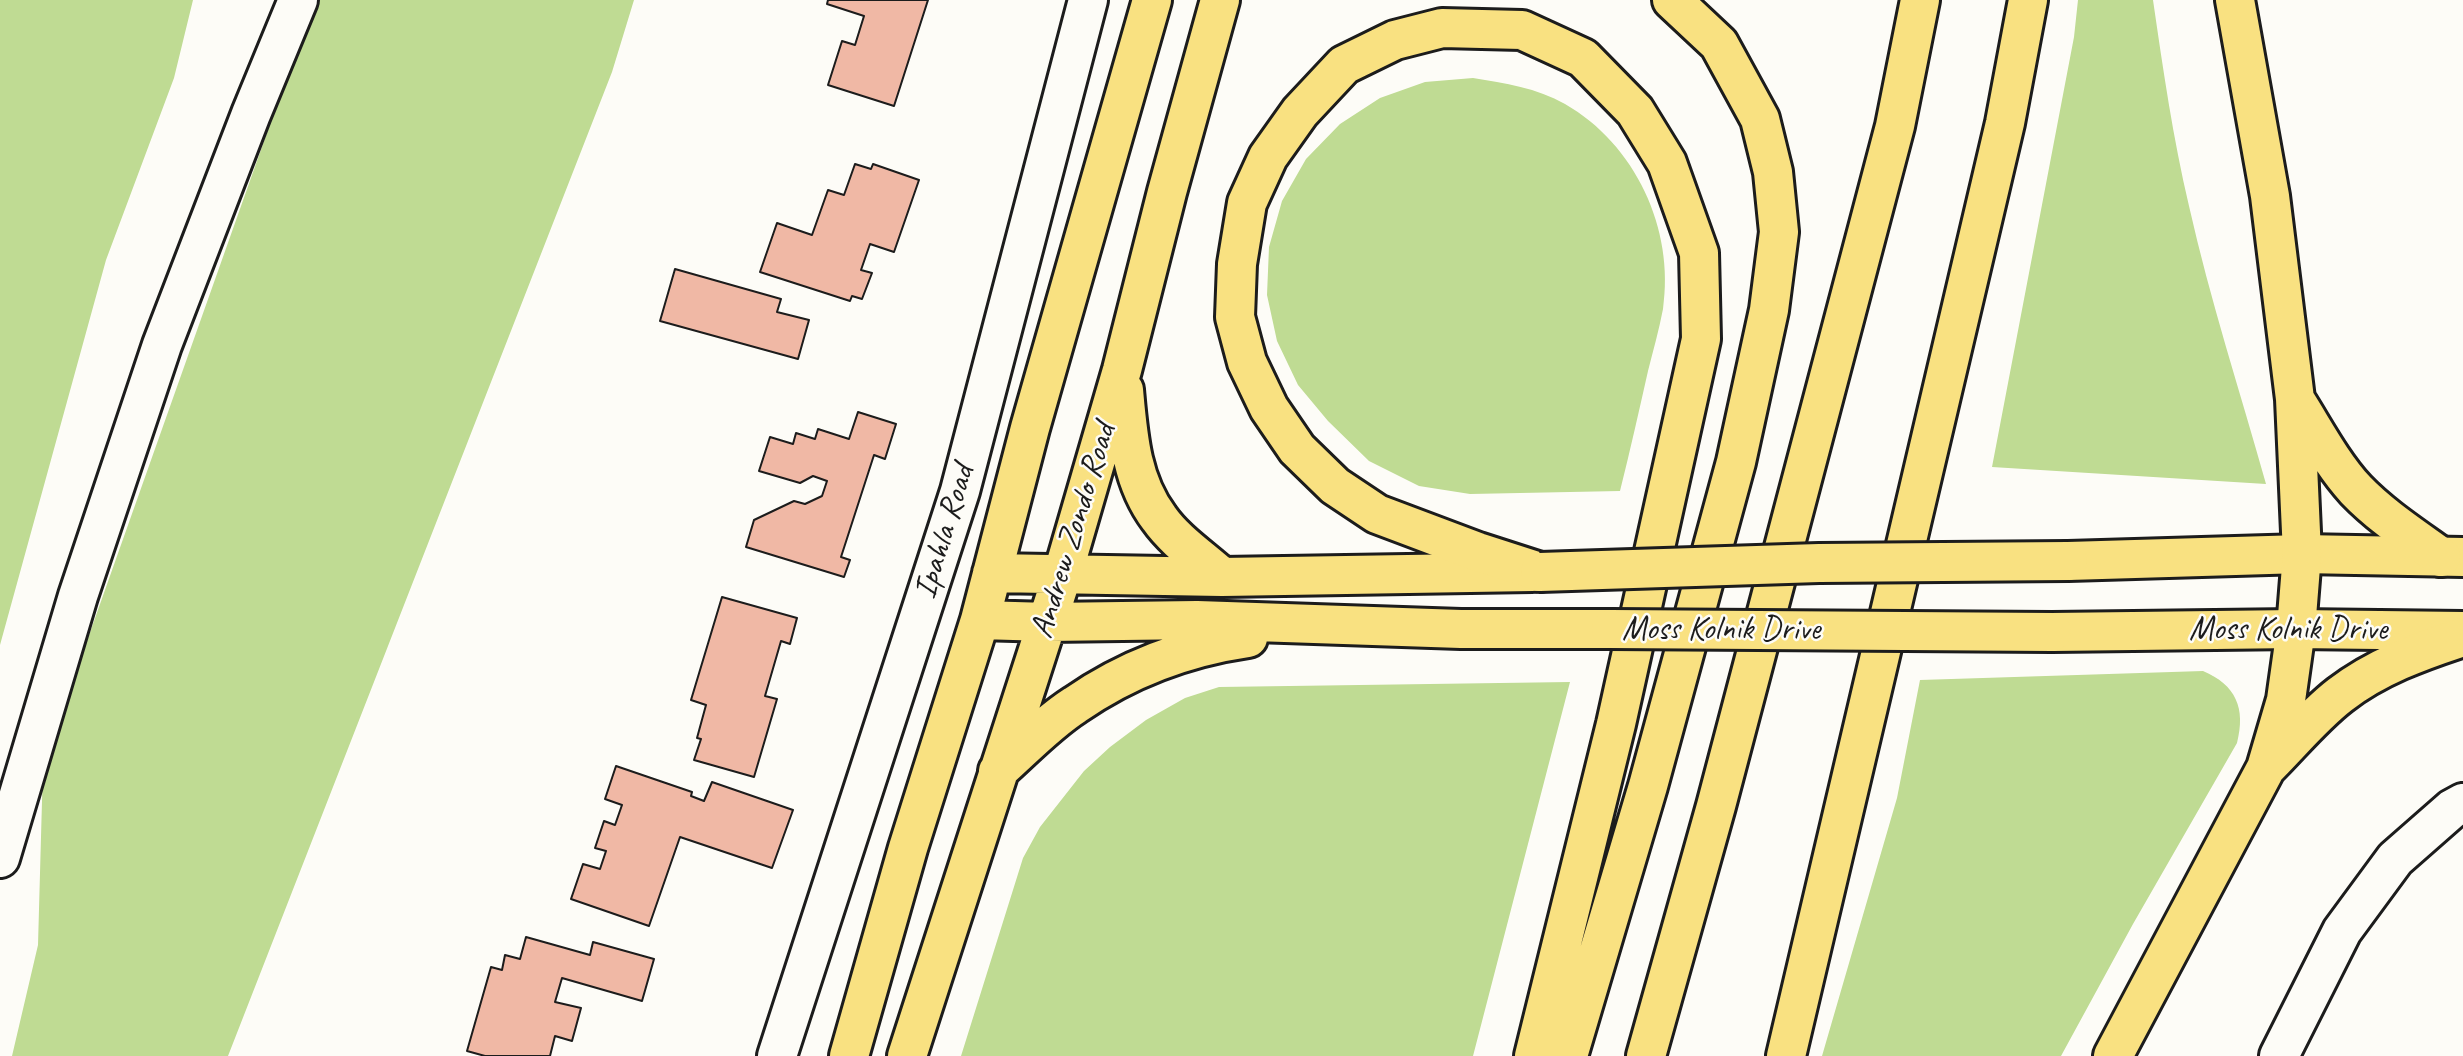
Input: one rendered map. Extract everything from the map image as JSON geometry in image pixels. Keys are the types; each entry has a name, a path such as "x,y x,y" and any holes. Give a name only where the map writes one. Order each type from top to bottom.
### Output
{"main road":[{"name":"Andrew Zondo Road","path":"849,1056 908,848 980,620 1030,428 1152,0"},
{"name":"Andrew Zondo Road","path":"907,1056 1063,573 1122,370 1220,0"},
{"path":"1568,1056 1648,786 1737,462 1769,310 1779,232 1773,172 1760,119 1719,44 1672,0"},
{"path":"1646,1056 1719,793 1895,126 1920,0"},
{"path":"1786,1056 2005,123 2028,0"},
{"path":"2113,1056 2266,768 2287,700 2296,629 2302,554 2295,399 2270,196 2235,0"},
{"name":"Moss Kolnik Drive","path":"1534,1056 1616,724 1681,421 1701,339 1699,253 1667,163 1635,111 1583,58 1522,30 1442,29 1395,40 1344,65 1300,112 1268,157 1247,202 1237,264 1236,317 1247,362 1269,408 1297,449 1335,486 1377,514 1478,563 1540,572 1819,563 2068,561 2302,554 2452,557"},
{"path":"1122,370 1128,438 1135,472 1147,498 1158,518 1172,533 1222,577"},
{"path":"2295,399 2337,466 2357,491 2385,516 2452,557"},
{"path":"992,573 1222,577 1478,563"},
{"name":"Moss Kolnik Drive","path":"980,620 1198,620 1461,629 2463,631"},
{"path":"997,772 1072,706 1133,671 1209,643 1344,624"},
{"path":"2266,768 2339,695 2380,670 2418,652 2463,637"}],"street":[{"path":"0,858 78,596 162,345 298,0"},
{"name":"Ipahla Road","path":"777,1056 960,491 1088,0"},
{"path":"2287,1053 2342,931 2395,859 2452,808 2463,803"}],"green space":[{"path":"0,0 193,0 174,78 106,260 0,645"},
{"path":"314,0 634,0 612,72 228,1056 12,1056 38,945 43,765"},
{"path":"2078,0 2153,0 2173,129 2197,241 2266,484 1992,467 2074,37"},
{"path":"1473,78 1509,84 1543,94 1565,104 1590,121 1612,142 1630,165 1656,220 1663,249 1663,309 1620,491 1470,494 1419,486 1369,461 1328,421 1298,385 1277,341 1267,295 1269,247 1282,201 1306,159 1340,124 1380,98 1425,82"},
{"path":"2203,671 2224,683 2236,699 2240,719 2237,743 2061,1056 1822,1056 1897,798 1920,680"},
{"path":"1570,682 1473,1056 961,1056 1023,858 1040,827 1084,771 1146,720 1185,698 1219,687"}],"building":[{"path":"828,0 928,0 894,106 828,85 842,41 855,45 864,16 827,4"},
{"path":"855,164 871,169 873,164 919,180 894,252 870,244 861,270 872,273 862,299 852,296 850,301 760,272 777,223 812,235 828,190 844,195"},
{"path":"675,269 781,299 777,312 809,320 798,359 660,321"},
{"path":"858,412 896,424 885,459 874,455 841,557 850,560 844,577 746,547 754,520 794,501 805,504 822,496 827,481 813,476 800,483 759,471 770,437 793,444 796,433 815,439 818,429 849,439"},
{"path":"722,597 797,618 790,644 781,641 765,696 777,699 754,777 694,760 701,739 697,738 706,705 691,700"},
{"path":"616,766 692,792 691,796 704,801 712,782 793,810 772,868 680,837 649,926 571,899 583,864 600,869 606,851 595,848 604,821 615,825 622,805 605,799"},
{"path":"526,937 590,955 593,942 654,959 642,1001 562,978 555,1002 581,1008 572,1041 555,1036 550,1056 485,1056 467,1051 491,967 502,970 505,955 520,959"}]}
